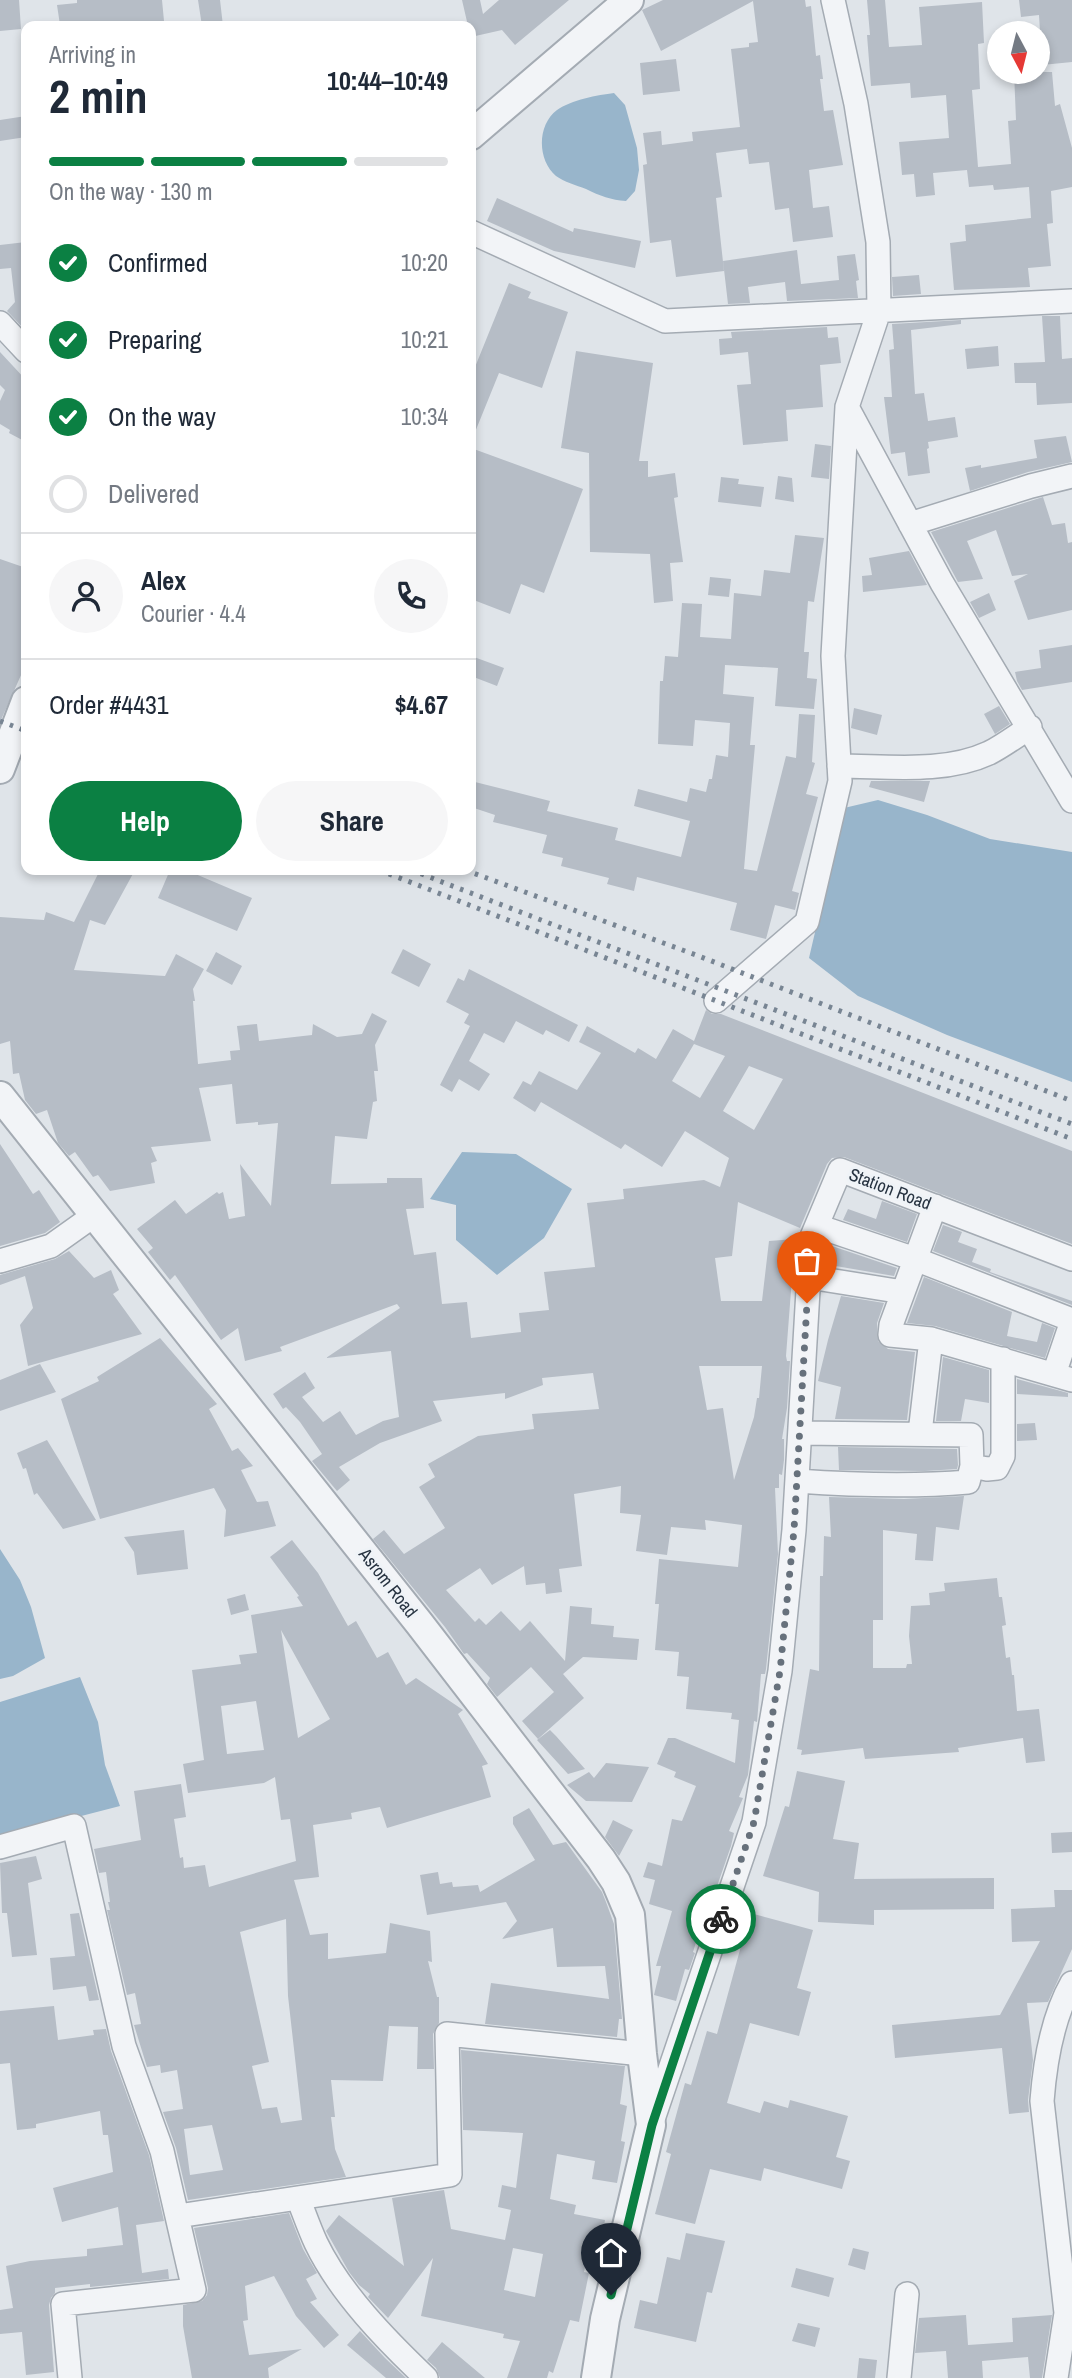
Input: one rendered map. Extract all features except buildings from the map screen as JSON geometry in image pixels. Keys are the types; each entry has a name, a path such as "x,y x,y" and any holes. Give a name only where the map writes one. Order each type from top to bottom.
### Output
{"street":[{"path":"476,131 629,0"},
{"path":"716,1001 807,922 840,781 833,656 847,407 879,311 878,242 856,103 833,0"},
{"path":"476,234 665,321 1072,301"},
{"path":"0,323 21,346"},
{"path":"847,407 942,583 1030,727 1065,773 1072,802"},
{"path":"911,524 1031,486 1072,476"},
{"path":"0,769 21,714"},
{"path":"839,766 938,766 965,761 989,753 1030,727"},
{"name":"Asrom Road","path":"0,1096 419,1623 609,1870 630,1915 642,2054 652,2125"},
{"name":"Station Road","path":"652,2125 754,1822 780,1671 797,1481 811,1240 840,1170 1072,1259"},
{"path":"817,1226 915,1259 1072,1320 1063,1377 931,1339 890,1335 891,1325 915,1259 935,1206"},
{"path":"0,1261 51,1246 96,1214"},
{"path":"809,1277 903,1292"},
{"path":"920,1433 931,1339"},
{"path":"972,1466 997,1468 1003,1456 1003,1360"},
{"path":"797,1481 924,1486 968,1482 972,1466 971,1435 800,1433"},
{"path":"0,1847 75,1826 124,2046 162,2151 194,2290 63,2304 70,2378"},
{"path":"1056,2378 1066,2313 1042,2101 1045,2070 1061,2002 1072,1983"},
{"path":"178,2216 450,2175 447,2034 642,2054"},
{"path":"596,2378 606,2319 652,2125"},
{"path":"298,2198 317,2245 350,2296 398,2352 426,2378"},
{"path":"899,2378 907,2294"}],"water":[{"path":"614,93 625,105 637,148 639,170 635,191 626,201 606,197 556,176 545,161 542,143 546,124 557,110 577,101"},
{"path":"878,800 990,839 1072,852 1072,1082 947,1035 858,996 809,958 844,808"},
{"path":"462,1152 516,1154 572,1189 544,1238 497,1275 456,1240 456,1205 430,1199"},
{"path":"0,1549 20,1580 31,1607 45,1658 13,1676 0,1679"},
{"path":"80,1677 98,1722 105,1765 120,1806 0,1837 0,1702"}],"railway":[{"path":"0,721 21,729"},
{"path":"476,874 696,955 1072,1101"},
{"path":"392,875 1072,1139"},
{"path":"424,875 1072,1124"}],"way so far":[{"path":"721,1919 754,1822 780,1671 794,1530 807,1303"}],"route":[{"path":"611,2295 652,2125 721,1919"}]}
